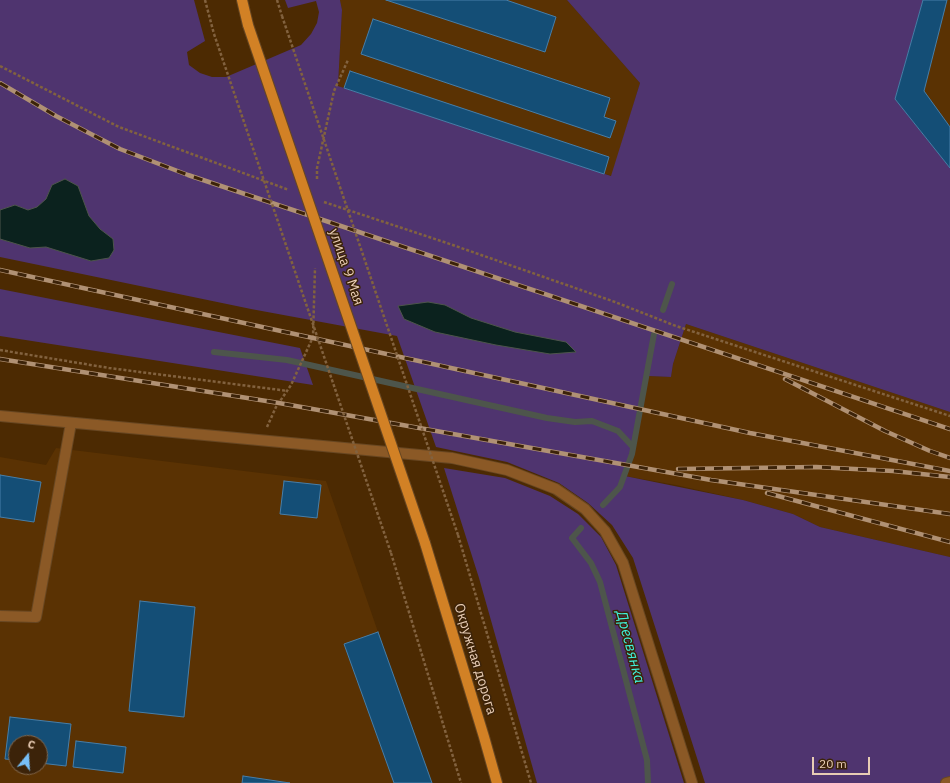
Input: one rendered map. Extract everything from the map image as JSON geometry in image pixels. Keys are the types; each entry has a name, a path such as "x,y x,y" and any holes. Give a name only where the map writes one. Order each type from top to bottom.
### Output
{"main road":[{"name":"улица 9 Мая","path":"242,0 248,25 425,543"},
{"name":"Окружная дорога","path":"425,543 484,737 496,783"}],"lane":[{"path":"0,416 452,458 507,470 556,489 585,509 605,531 623,563 692,783"},
{"path":"0,616 36,617 71,423"},
{"path":"946,783 950,782"}],"path":[{"path":"205,0 214,34 391,554 461,783"},
{"path":"277,0 458,535 531,783"},
{"path":"0,66 118,127 295,192"},
{"path":"316,200 586,292 676,326 950,416"},
{"path":"0,350 109,368 288,391"},
{"path":"260,440 276,407 288,391 306,351"}],"shaded area":[{"path":"0,0 194,0 205,41 187,52 189,65 200,73 212,77 226,77 301,45 311,34 317,23 319,12 316,1 288,8 285,0 340,0 342,10 338,86 611,176 640,83 567,0 923,0 895,99 950,168 950,412 686,324 673,364 671,377 648,376 638,416 632,454 625,476 743,500 793,514 820,527 950,557 950,783 705,783 633,558 612,525 588,503 559,483 507,462 436,447 397,336 251,309 0,257"},
{"path":"340,0 567,0 640,83 612,176 338,86 342,10"},
{"path":"923,0 950,0 950,168 895,99"},
{"path":"0,289 300,348 313,385 0,336"},
{"path":"686,324 950,412 950,557 820,527 793,514 743,500 676,485 625,476 632,454 638,416 648,376 671,377 673,364"},
{"path":"56,448 326,481 432,783 0,783 0,457 46,465"},
{"path":"444,468 505,478 550,496 578,514 601,537 616,565 684,783 537,783 479,578"}],"water":[{"path":"65,179 78,186 89,216 100,229 113,239 114,250 109,258 91,261 46,247 30,248 0,239 0,210 15,205 28,210 37,207 46,199 52,185"},
{"path":"428,302 445,305 471,318 515,332 566,342 576,352 550,354 496,345 435,332 404,319 398,306"}],"building":[{"path":"386,0 506,0 556,17 545,52"},
{"path":"923,0 947,0 924,91 950,127 950,168 895,99"},
{"path":"373,19 610,98 604,117 616,121 610,138 361,54"},
{"path":"350,71 609,157 604,174 344,88"},
{"path":"0,475 41,482 34,522 0,517"},
{"path":"284,481 321,485 317,518 280,514"},
{"path":"140,601 195,607 184,717 129,711"},
{"path":"378,632 432,783 394,783 344,644"},
{"path":"10,717 71,724 66,766 48,764 48,735 8,735 8,759 5,759"},
{"path":"76,741 126,747 123,773 73,767"},
{"path":"243,776 290,783 242,783"}],"waterway":[{"path":"663,310 672,284"},
{"path":"603,505 620,487 632,454 654,334"},
{"path":"214,352 287,360 547,418 575,422 592,421 618,431 633,447"},
{"name":"Дресвянка","path":"581,528 572,538 591,563 600,582 647,760 648,783"}],"railway":[{"path":"0,83 56,116 120,149 188,175 950,429"},
{"path":"0,270 750,433 950,471"},
{"path":"0,359 279,403 711,480 950,514"},
{"path":"785,379 885,431 930,451 950,458"},
{"path":"678,469 816,467 893,471 950,477"},
{"path":"767,493 950,542"}]}
